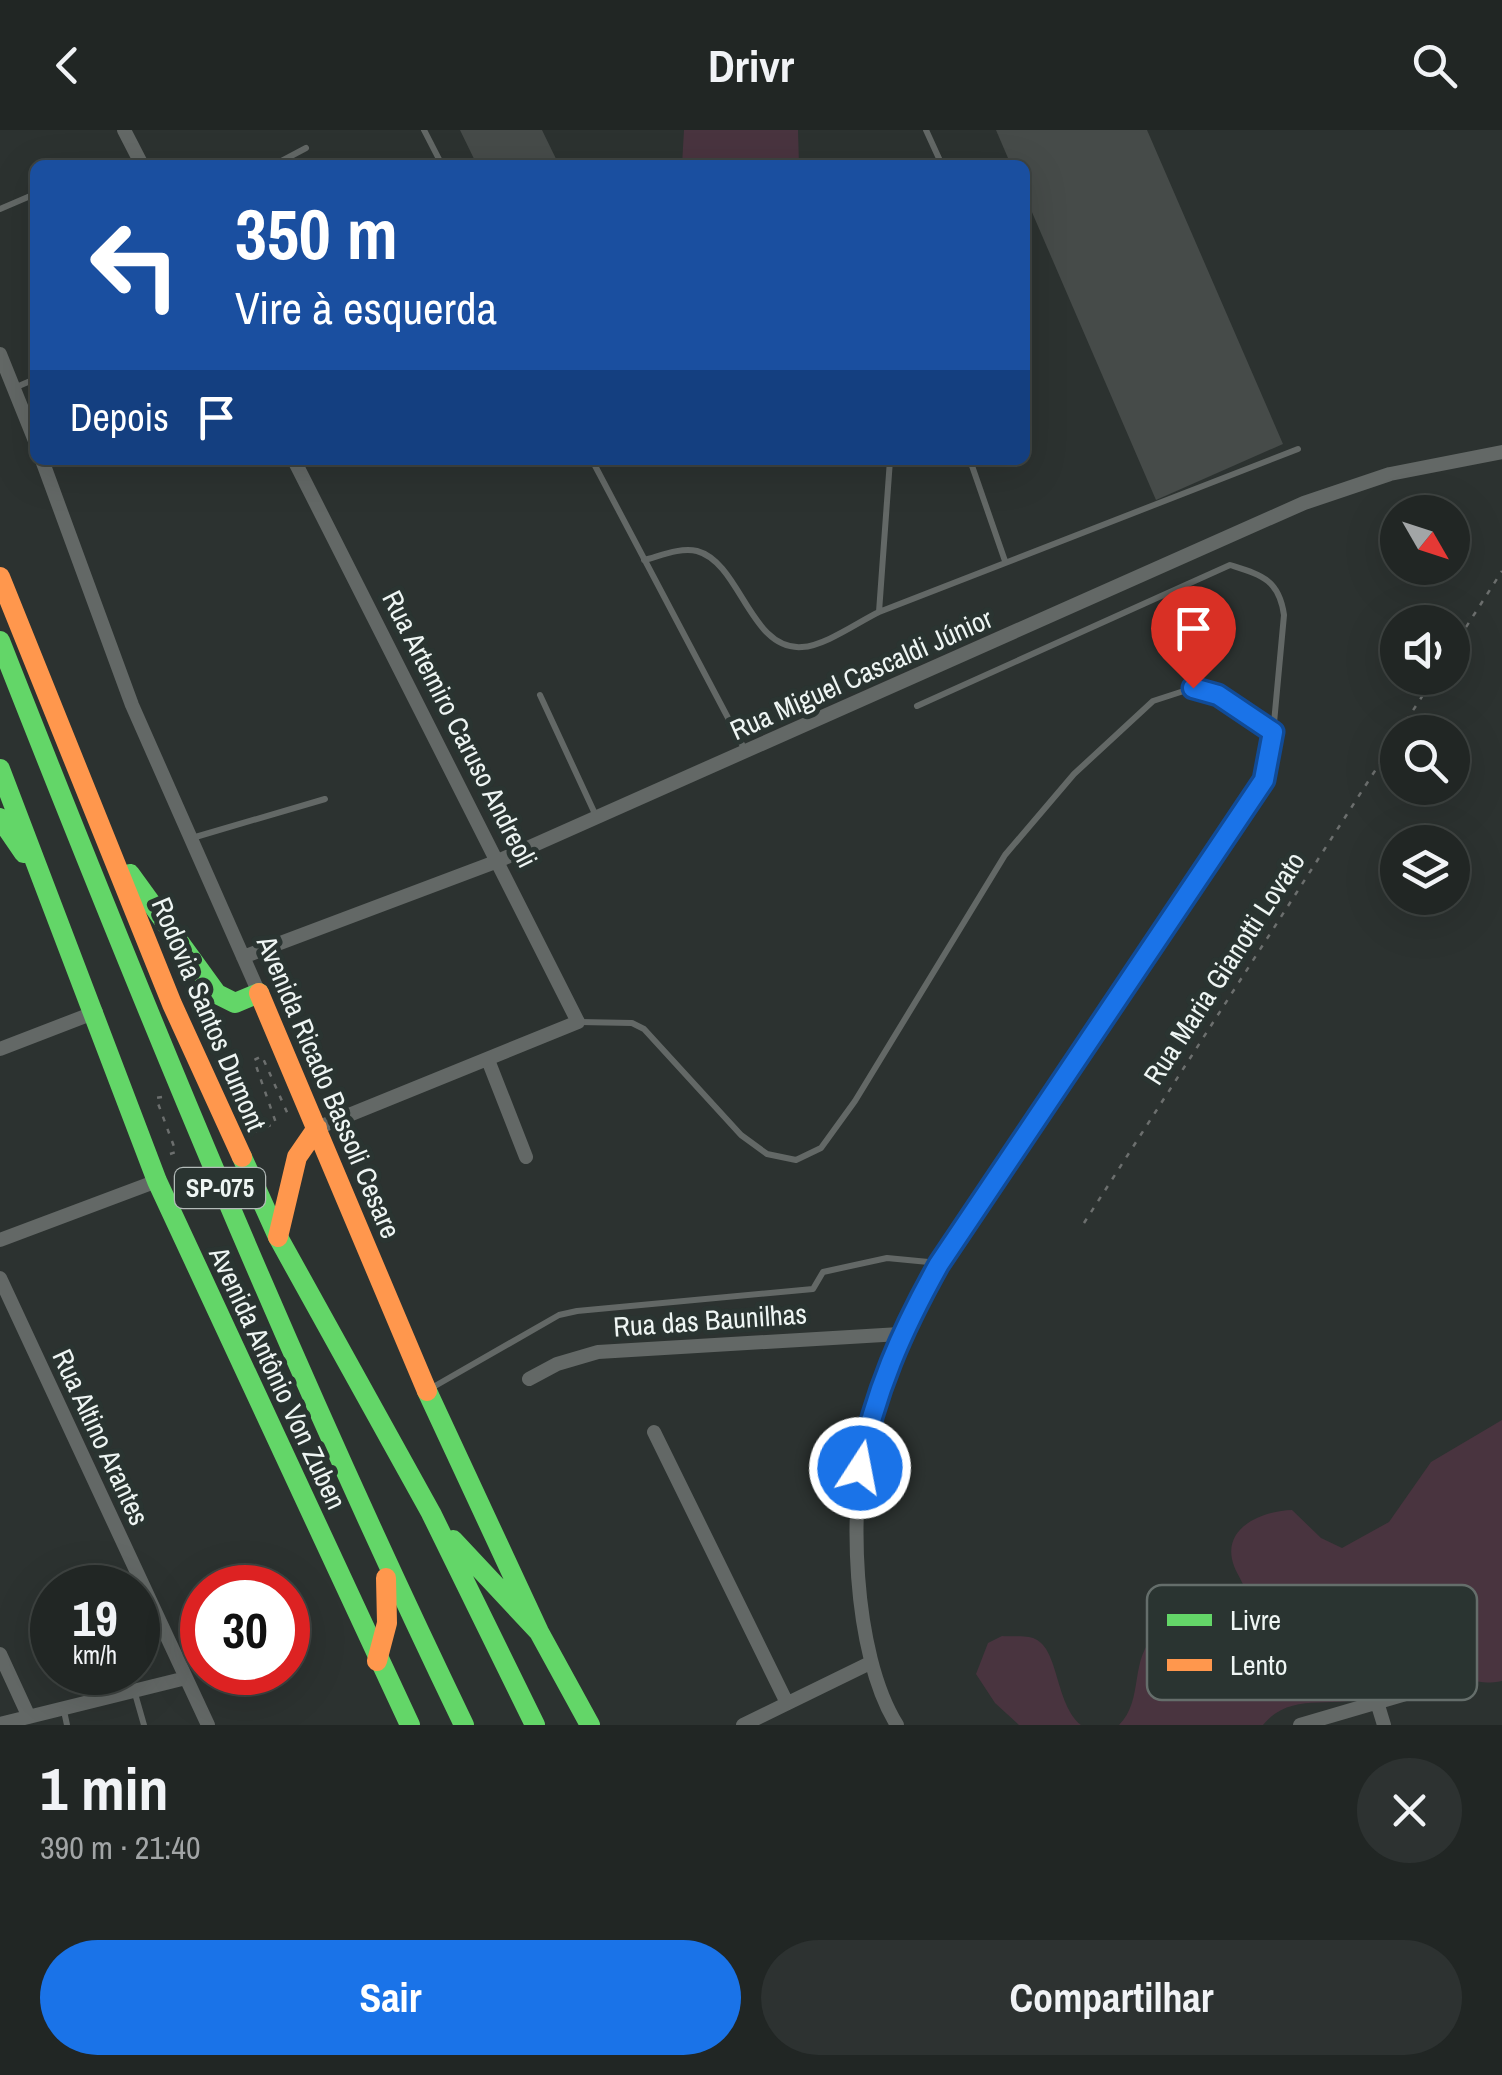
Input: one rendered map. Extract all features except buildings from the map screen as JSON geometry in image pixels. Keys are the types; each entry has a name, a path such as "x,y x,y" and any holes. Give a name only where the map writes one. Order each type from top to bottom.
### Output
{"main road":[{"name":"Rodovia Santos Dumont","path":"0,577 172,1004 278,1237 431,1513 535,1725"},
{"name":"Rodovia Santos Dumont","path":"0,641 260,1286 382,1559 464,1725"},
{"name":"Avenida Antônio Von Zuben","path":"0,769 96,1012 118,1086 157,1181 410,1725"},
{"path":"0,818 45,883"},
{"path":"106,844 217,994 235,1003 259,993"},
{"name":"Avenida Ricado Bassoli Cesare","path":"259,993 427,1391 539,1632 590,1725"},
{"path":"278,1237 297,1157 317,1128"},
{"path":"431,1513 539,1632"},
{"path":"377,1661 388,1607 382,1559"}],"street":[{"path":"124,130 139,160"},
{"path":"0,354 30,428"},
{"name":"Rua Miguel Cascaldi Júnior","path":"243,957 498,861 1304,503 1390,474 1502,452"},
{"name":"Avenida Ricado Bassoli Cesare","path":"44,465 132,705 259,993"},
{"name":"Rua Artemiro Caruso Andreoli","path":"297,465 578,1022"},
{"path":"0,1049 96,1012"},
{"path":"317,1128 578,1022"},
{"path":"488,1060 526,1157"},
{"path":"0,1240 157,1181"},
{"name":"Rua Altino Arantes","path":"0,1278 180,1665"},
{"path":"896,1725 882,1701 870,1663 860,1605 860,1468 868,1421 900,1334"},
{"name":"Rua das Baunilhas","path":"528,1379 557,1364 598,1352 900,1334"},
{"path":"654,1432 787,1703"},
{"path":"0,1654 29,1718"},
{"path":"743,1725 870,1663"},
{"path":"5,1724 29,1718 65,1717 119,1695"},
{"name":"Rua Altino Arantes","path":"194,1695 208,1725"},
{"path":"1300,1725 1384,1700"},
{"path":"1377,1702 1384,1725"}],"lane":[{"path":"424,130 439,160"},
{"path":"926,130 940,160"},
{"path":"283,160 306,148"},
{"path":"0,209 30,196"},
{"path":"14,388 30,381"},
{"path":"644,560 677,551 697,552 712,560 771,634 788,645 804,648 879,612 1005,561 1298,449"},
{"path":"595,465 746,753"},
{"path":"879,612 890,465"},
{"path":"972,465 1005,561"},
{"path":"900,1334 939,1264 1264,780 1273,732 1284,616 1281,594 1268,577 1230,565 917,706"},
{"path":"578,1022 632,1022 644,1029 742,1135 767,1154 796,1160 820,1148 855,1102 1006,855 1074,774 1153,701 1193,688 1218,695 1273,732"},
{"path":"540,695 596,817"},
{"path":"191,838 325,799"},
{"path":"427,1391 559,1316 577,1311 814,1289 822,1272 886,1258 939,1264"},
{"path":"136,1695 144,1725"}],"path":[{"path":"1470,621 1502,572"},
{"name":"Rua Maria Gianotti Lovato","path":"1084,1222 1380,762"},
{"path":"276,1123 254,1060 262,1056 288,1120 306,1105"},
{"path":"149,1160 176,1152 156,1098 163,1097 170,1112"}],"shaded area":[{"path":"684,130 798,130 799,160 682,160"},
{"path":"1502,1420 1502,1681 1477,1682 1477,1585 1243,1585 1234,1566 1233,1541 1246,1524 1268,1514 1292,1510 1321,1538 1342,1548 1389,1522 1431,1462"},
{"path":"1002,1636 1032,1638 1043,1645 1066,1704 1081,1725 1019,1725 995,1703 976,1674 988,1643"},
{"path":"1147,1645 1147,1700 1358,1700 1300,1704 1274,1714 1263,1725 1119,1725 1132,1703"}],"traffic: fast":[{"path":"0,641 222,1188 340,1458 464,1725"},
{"path":"0,769 157,1181 410,1725"},
{"path":"0,818 24,853"},
{"path":"130,874 217,994 235,1003 259,993"},
{"path":"242,1157 278,1237 431,1513 535,1725"},
{"path":"427,1391 539,1632 590,1725"},
{"path":"453,1540 539,1632"}],"traffic: slow":[{"path":"0,577 172,1004 242,1157"},
{"path":"259,993 427,1391"},
{"path":"278,1237 297,1157 317,1128"},
{"path":"377,1661 387,1623 386,1578"}],"route":[{"path":"860,1468 868,1421 883,1376 900,1334 939,1264 1257,794 1270,766 1273,732 1218,695 1193,688"}]}
